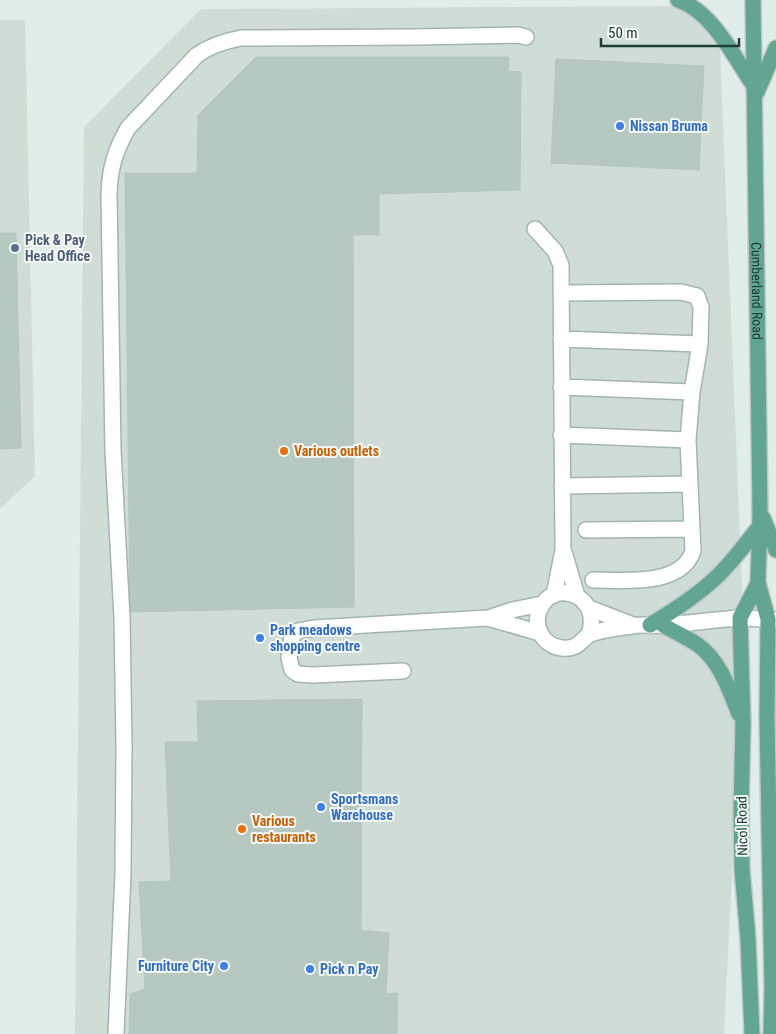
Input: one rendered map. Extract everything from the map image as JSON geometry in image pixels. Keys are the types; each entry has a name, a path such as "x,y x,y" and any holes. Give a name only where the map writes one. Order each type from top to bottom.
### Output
{"main road":[{"path":"678,0 706,17 754,93"},
{"name":"Cumberland Road","path":"753,0 760,519 758,583 772,620"},
{"path":"754,93 776,48"},
{"path":"649,625 685,603 712,581 727,566 760,519 776,550"},
{"name":"Cumberland Road","path":"740,618 758,583"},
{"name":"Nicol Road","path":"740,618 743,722 742,869 748,939 752,1034"},
{"name":"Nicol Road","path":"771,1034 772,987 767,748 772,673 772,620"},
{"path":"649,625 698,645 720,669 743,722"}],"street":[{"path":"116,1034 123,873 124,747 122,618 112,431 109,174 116,151 128,128 197,55 227,40 241,38 518,35 526,37"},
{"path":"535,228 555,251 560,265 562,292 561,436 563,550 577,596"},
{"path":"562,292 681,292 697,296 701,307 700,344 692,392 688,440 693,551 690,560 682,569 664,576 593,580"},
{"path":"561,339 700,344"},
{"path":"561,387 692,392"},
{"path":"561,436 688,440"},
{"path":"562,486 690,484"},
{"path":"586,530 692,529"},
{"path":"403,671 298,674 292,670 289,658 292,636 298,630 488,618 548,600 565,593 577,596 583,600 589,608 592,617 592,626 589,634 578,645 570,648 553,646 545,640 537,624 538,615 548,600 563,550"},
{"path":"589,608 649,625"},
{"path":"488,618 540,632"},
{"path":"589,634 649,625 740,618 772,620"}],"shaded area":[{"path":"676,6 697,15 712,30 720,50 744,634 724,1034 75,1034 84,127 201,9"},
{"name":"Pick & Pay Head Office","path":"0,20 25,20 35,476 0,509"}],"building":[{"path":"256,57 509,57 508,71 521,72 520,190 379,194 379,235 353,235 354,607 130,612 125,173 197,173 198,115"},
{"path":"556,59 704,66 699,170 551,163"},
{"path":"0,233 16,233 21,448 0,449"},
{"path":"362,699 361,930 389,933 386,994 398,993 397,1034 129,1034 130,994 145,989 139,882 171,881 165,742 198,742 197,701"}],"place":[{"name":"Nissan Bruma","path":"620,126"},
{"name":"Pick & Pay Head Office","path":"15,248"},
{"name":"Various outlets","path":"284,451"},
{"name":"Park meadows shopping centre","path":"260,638"},
{"name":"Sportsmans Warehouse","path":"321,807"},
{"name":"Various restaurants","path":"242,829"},
{"name":"Furniture City","path":"224,966"},
{"name":"Pick n Pay","path":"310,969"}]}
